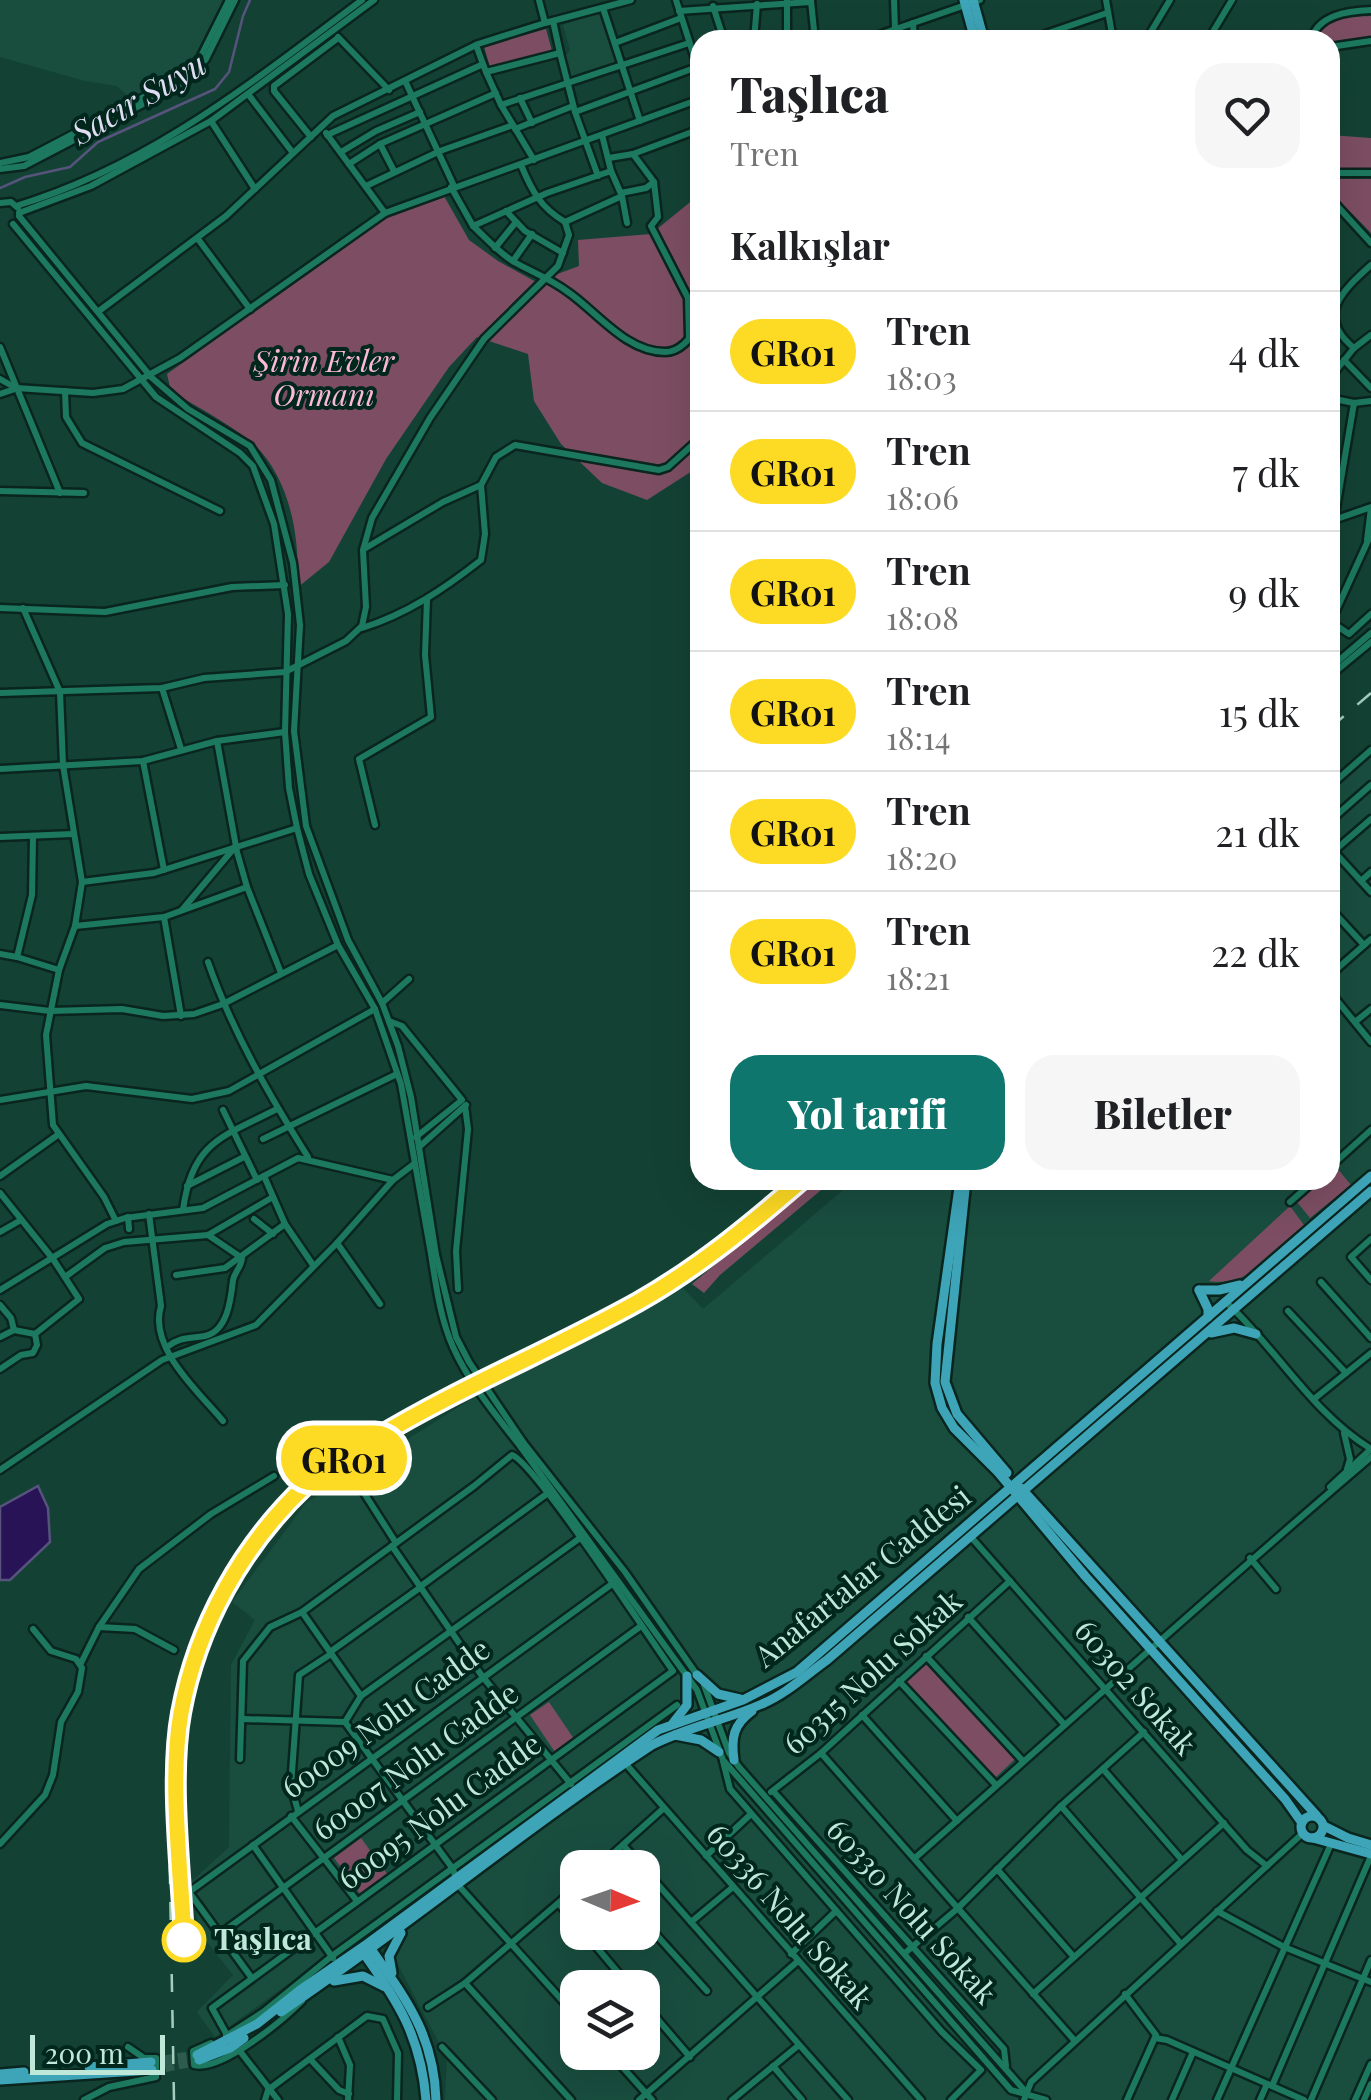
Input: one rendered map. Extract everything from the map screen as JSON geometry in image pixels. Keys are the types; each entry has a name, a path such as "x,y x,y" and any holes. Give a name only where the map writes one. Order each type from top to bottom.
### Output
{"main road":[{"path":"971,2 974,30"},
{"path":"971,2 981,30"},
{"name":"Anafartalar Caddesi","path":"1038,1472 1371,1176"},
{"path":"960,1190 937,1344 935,1383 942,1408 954,1428 986,1462 1036,1502 1320,1821 1322,1833 1306,1832"},
{"path":"961,1190 946,1382 958,1414 1152,1651 1285,1800 1306,1832 1371,1855"},
{"name":"Anafartalar Caddesi","path":"673,1729 456,1878 411,1921 366,1950 335,1961 257,2024 198,2058 230,2048 326,1984 366,1950 456,1878 573,1787 658,1730 761,1705 781,1695 828,1660 970,1537 1018,1489 1208,1333 1371,1191"},
{"path":"1208,1317 1199,1290 1245,1284"},
{"path":"1208,1333 1234,1328 1256,1334"},
{"path":"986,1462 997,1479 998,1499"},
{"path":"1003,1468 1038,1472 1036,1502"},
{"name":"Anafartalar Caddesi","path":"711,1717 797,1672 998,1499 1018,1489"},
{"path":"743,1700 718,1694 692,1676 688,1705 673,1729 701,1740 725,1757 741,1720 761,1705"},
{"path":"1306,1832 1310,1816 1339,1835 1371,1845"},
{"path":"411,1921 396,1939 389,1956 390,1970 415,2037 426,2100"},
{"path":"366,1950 430,2046 436,2100"},
{"path":"326,1984 363,1976 396,1991"},
{"path":"0,2077 152,2066"}],"street":[{"path":"0,166 29,158 174,82 205,57 232,0"},
{"path":"362,0 206,116 78,185 18,212 9,225 173,410 240,453 253,466 274,524 288,614 285,732 297,828 309,874 338,945 388,1020 411,1097 434,1255"},
{"path":"18,212 91,186 211,121 374,0"},
{"path":"539,0 598,176"},
{"path":"325,131 333,116 476,45 630,0"},
{"path":"501,105 689,43 676,0"},
{"path":"894,0 895,29 971,2"},
{"path":"1106,0 1111,30"},
{"path":"1153,30 1170,0"},
{"path":"1214,30 1232,0"},
{"path":"786,1 787,30"},
{"path":"615,42 680,14 713,6 762,2 811,1 815,30"},
{"path":"756,30 762,2"},
{"path":"713,6 721,30"},
{"path":"604,8 640,121"},
{"path":"1315,30 1327,19 1371,10"},
{"path":"1065,30 1107,13"},
{"path":"912,23 913,30"},
{"path":"334,30 389,90"},
{"path":"311,137 274,86 338,38"},
{"path":"1340,46 1371,41"},
{"path":"476,45 501,105 534,160"},
{"path":"99,311 198,238 311,137 483,68 560,54"},
{"path":"366,186 440,151 690,74"},
{"path":"406,82 473,226 495,248 548,278 639,346 666,352 682,346 689,338 688,298 651,226 658,217 654,182 633,154"},
{"path":"349,164 425,122 496,93"},
{"path":"248,94 293,153"},
{"path":"520,98 532,123"},
{"path":"0,394 16,388 123,389 147,378 386,213 690,103"},
{"path":"341,152 420,112"},
{"path":"211,121 255,189"},
{"path":"325,131 386,213"},
{"path":"609,158 633,154 690,133"},
{"path":"602,135 627,223"},
{"path":"380,144 394,171"},
{"path":"360,629 366,608 363,550 372,518 430,418 484,339 548,278 563,253 570,229 535,198 520,165"},
{"path":"473,226 535,198 611,171"},
{"path":"1340,173 1371,173"},
{"path":"565,222 654,182"},
{"path":"1,201 18,212 99,311 147,378 188,409 250,446 260,458 276,494 293,563 300,625 294,731 306,826 348,940 378,1006 456,1337 550,1491 640,1626"},
{"path":"1340,209 1371,243"},
{"path":"506,211 532,234 563,253"},
{"path":"495,248 516,222"},
{"path":"513,261 532,234"},
{"path":"198,238 250,309"},
{"path":"1340,300 1371,265"},
{"path":"1340,332 1354,348"},
{"path":"1340,364 1371,335"},
{"path":"0,347 60,493"},
{"path":"1344,359 1371,388"},
{"path":"0,379 16,388"},
{"path":"65,391 66,417 82,443 220,511"},
{"path":"1340,400 1371,401"},
{"path":"1340,478 1354,403"},
{"path":"0,693 162,688 204,678 285,672 334,650 360,629 388,620 427,599 482,560 486,534 480,486 496,457 515,445 659,470 690,447"},
{"path":"363,550 443,502 480,486"},
{"path":"0,491 84,493"},
{"path":"1340,518 1371,507 1369,537 1340,601"},
{"path":"1346,516 1370,520"},
{"path":"0,608 105,612 232,588 284,586"},
{"path":"375,825 359,759 430,717 425,655 427,599"},
{"path":"23,608 60,692 63,766 82,882 75,926 60,970 46,1035 54,1125 116,1221"},
{"path":"1340,629 1349,634 1371,614"},
{"path":"1340,659 1371,632"},
{"path":"1340,668 1371,642"},
{"path":"162,688 181,749"},
{"path":"0,770 142,760 217,741 285,732"},
{"path":"217,741 247,887 281,973"},
{"path":"1340,777 1371,750"},
{"path":"142,760 164,870"},
{"path":"1340,813 1371,785"},
{"path":"1340,844 1371,819"},
{"path":"82,882 164,870 297,828"},
{"path":"0,837 73,834"},
{"path":"16,957 32,895 33,837"},
{"path":"182,910 236,846"},
{"path":"1340,858 1371,892"},
{"path":"1361,880 1371,872"},
{"path":"75,926 164,917 247,887"},
{"path":"164,917 181,1016"},
{"path":"1340,917 1368,942 1340,966"},
{"path":"0,1006 50,1011 122,1008 181,1016 223,1004 338,945"},
{"path":"0,954 60,970"},
{"path":"208,962 223,1004 308,1158"},
{"path":"2,1102 86,1086 192,1099 230,1091 378,1006 409,979"},
{"path":"1340,1004 1371,1042"},
{"path":"1355,1022 1371,1009"},
{"path":"388,1020 402,1026 462,1100 416,1137"},
{"path":"264,1139 397,1074"},
{"path":"418,1148 466,1105 468,1129 456,1251 458,1289"},
{"path":"183,1210 186,1186 202,1152 278,1108"},
{"path":"223,1110 244,1157 261,1178 313,1265"},
{"path":"1340,1157 1371,1130"},
{"path":"0,1176 59,1134"},
{"path":"186,1186 244,1157"},
{"path":"0,1290 116,1221 203,1208 298,1158 392,1180"},
{"path":"0,1470 162,1360 256,1325 392,1180 414,1164"},
{"path":"1290,1202 1304,1190"},
{"path":"0,1193 53,1259 79,1299 35,1334 14,1330 0,1338"},
{"path":"64,1277 105,1248 124,1242 208,1234 273,1197"},
{"path":"149,1214 161,1306 157,1320 171,1357 223,1421"},
{"path":"128,1217 128,1229"},
{"path":"254,1219 273,1234"},
{"path":"0,1232 21,1220"},
{"path":"176,1274 226,1268 285,1224"},
{"path":"208,1234 242,1258"},
{"path":"1371,1239 1351,1257 1371,1280"},
{"path":"337,1243 380,1304"},
{"path":"167,1347 187,1336 204,1337 218,1328 226,1316 242,1258"},
{"path":"1321,1282 1371,1338"},
{"path":"1226,1302 1314,1400 1371,1453"},
{"path":"0,1305 14,1330"},
{"path":"1288,1311 1346,1372"},
{"path":"0,1368 21,1355 33,1353 37,1345 35,1334"},
{"path":"1314,1400 1371,1353"},
{"path":"1342,1427 1350,1459 1347,1471"},
{"path":"522,1444 593,1529 692,1676 725,1757 730,1789 942,2032 981,2070 951,2100"},
{"path":"1317,1500 1371,1453"},
{"path":"915,1858 1371,1453"},
{"path":"240,1760 243,1661 270,1628 302,1612 512,1455 520,1458 550,1491 692,1676"},
{"path":"0,1844 46,1795 61,1722 78,1692 80,1664 138,1569 212,1514 274,1476"},
{"path":"366,1476 357,1482 421,1586 513,1718 573,1787 677,1705"},
{"path":"356,1901 294,1813 293,1720 299,1675 550,1491"},
{"name":"60302 Sokak","path":"970,1537 1248,1850 1268,1866"},
{"path":"345,1722 360,1696 580,1538"},
{"path":"1250,1558 1276,1589"},
{"name":"60315 Nolu Sokak","path":"769,1792 821,1753 1010,1581"},
{"name":"60009 Nolu Cadde","path":"220,1934 189,1892 612,1584"},
{"path":"302,1612 360,1696"},
{"path":"968,1617 1064,1724"},
{"name":"60095 Nolu Cadde","path":"226,2036 212,2008 673,1671 640,1626"},
{"name":"60007 Nolu Cadde","path":"220,1934 640,1626"},
{"path":"100,1627 134,1629 174,1650"},
{"path":"33,1630 51,1651 80,1664"},
{"path":"926,1656 1022,1760"},
{"path":"899,1681 996,1785"},
{"path":"862,1715 957,1821"},
{"path":"711,1717 725,1757 1004,2083 1025,2096 1046,2100"},
{"path":"243,1720 345,1722"},
{"path":"345,1722 456,1878 560,1997"},
{"path":"905,1952 1144,1732"},
{"path":"821,1753 1076,2041"},
{"path":"725,1757 769,1792 1006,2067 1025,2096"},
{"name":"60336 Nolu Sokak","path":"625,1763 920,2100"},
{"path":"1103,1769 1182,1860"},
{"name":"60330 Nolu Sokak","path":"769,1792 1004,2050 1006,2067"},
{"path":"1062,1806 1180,1944"},
{"path":"617,1850 664,1808"},
{"path":"706,1856 751,1814"},
{"path":"1033,1994 1224,1823"},
{"path":"1025,2096 1032,2082 1125,1994 1306,1832"},
{"path":"1217,2100 1331,1844"},
{"path":"253,1845 335,1961"},
{"path":"623,1845 848,2100"},
{"path":"1260,2100 1371,1855"},
{"path":"997,1869 1074,1957"},
{"path":"305,1998 239,2050 204,2066 194,2064 193,2052 264,2012 456,1878"},
{"path":"690,1922 733,1887"},
{"path":"428,2007 465,1982 558,1904"},
{"path":"791,1954 836,1910"},
{"path":"1217,1912 1284,1947 1367,1980"},
{"path":"220,1934 252,1978"},
{"path":"660,1939 707,1991"},
{"path":"598,1950 614,1970"},
{"path":"1154,2038 1308,2100 1367,1980 1371,1960"},
{"path":"639,2100 650,2097 798,1961"},
{"path":"465,1982 571,2100"},
{"path":"1125,1994 1156,2035 1127,2100"},
{"path":"264,2100 268,2090 367,2016 384,2019 398,2053 397,2100"},
{"path":"660,2022 690,2058"},
{"path":"338,2037 350,2065 349,2097"},
{"path":"732,2100 799,2045"},
{"path":"84,2100 109,2087 156,2077 156,2058 144,2058 128,2047"},
{"path":"442,2048 492,2100"},
{"path":"239,2050 278,2100"},
{"path":"1172,2100 1193,2052"},
{"path":"310,2059 349,2097"},
{"path":"1355,2100 1371,2064"},
{"path":"773,2066 802,2100"},
{"path":"625,2070 650,2097"},
{"path":"1364,2100 1371,2084"}],"shaded area":[{"path":"0,0 223,0 191,63 181,74 133,101 117,86 0,57"},
{"path":"604,11 620,66 573,82 564,59 570,50 563,25"},
{"path":"1371,743 1371,2100 445,2100 447,2058 375,1921 215,2037 197,2012 233,1975 200,1933 190,1883 229,1847 231,1665 255,1620 232,1602 306,1503 492,1386 682,1287 703,1309 843,1190 1340,1190 1340,769"},
{"path":"38,1486 48,1508 50,1542 10,1580 0,1580 0,1507"}],"green space":[{"path":"1371,16 1371,41 1340,46 1340,30 1322,30 1331,22"},
{"path":"546,29 552,51 490,68 484,46"},
{"path":"1340,136 1371,138 1371,169 1340,168"},
{"path":"1340,179 1371,179 1371,233 1340,201"},
{"name":"Şirin Evler Ormanı","path":"444,196 469,240 536,282 579,266 578,240 651,234 690,202 690,472 647,500 602,483 561,444 534,401 528,354 477,337 449,367 386,459 329,562 297,588 294,526 282,485 272,467 245,437 171,391 167,374 387,217"},
{"path":"1340,1172 1351,1185 1310,1218 1297,1202 1311,1190 1340,1190"},
{"path":"804,1190 821,1190 704,1293 692,1284"},
{"path":"1290,1206 1304,1225 1272,1256 1237,1279 1209,1281"},
{"path":"923,1661 1015,1759 996,1777 904,1680"},
{"path":"549,1702 574,1739 555,1752 530,1715"},
{"path":"361,1838 388,1875 361,1895 334,1858"}],"waterway":[{"name":"Sacır Suyu","path":"0,188 25,177 70,167 98,142 215,89 229,72 250,0"}],"tunnel":[{"path":"151,2062 195,2055"},
{"path":"152,2070 199,2061"}],"railway":[{"path":"1340,719 1371,693"},
{"path":"174,2100 168,1771 173,1715 186,1659 232,1564 265,1519 305,1478 351,1445 634,1298 689,1265 781,1190"}],"train":[{"name":"GR01","path":"184,1940 176,1769 180,1716 192,1661 214,1613 237,1566 270,1524 308,1482 354,1450 693,1269 790,1190"}],"place":[{"name":"Taşlıca","path":"184,1940"}]}
